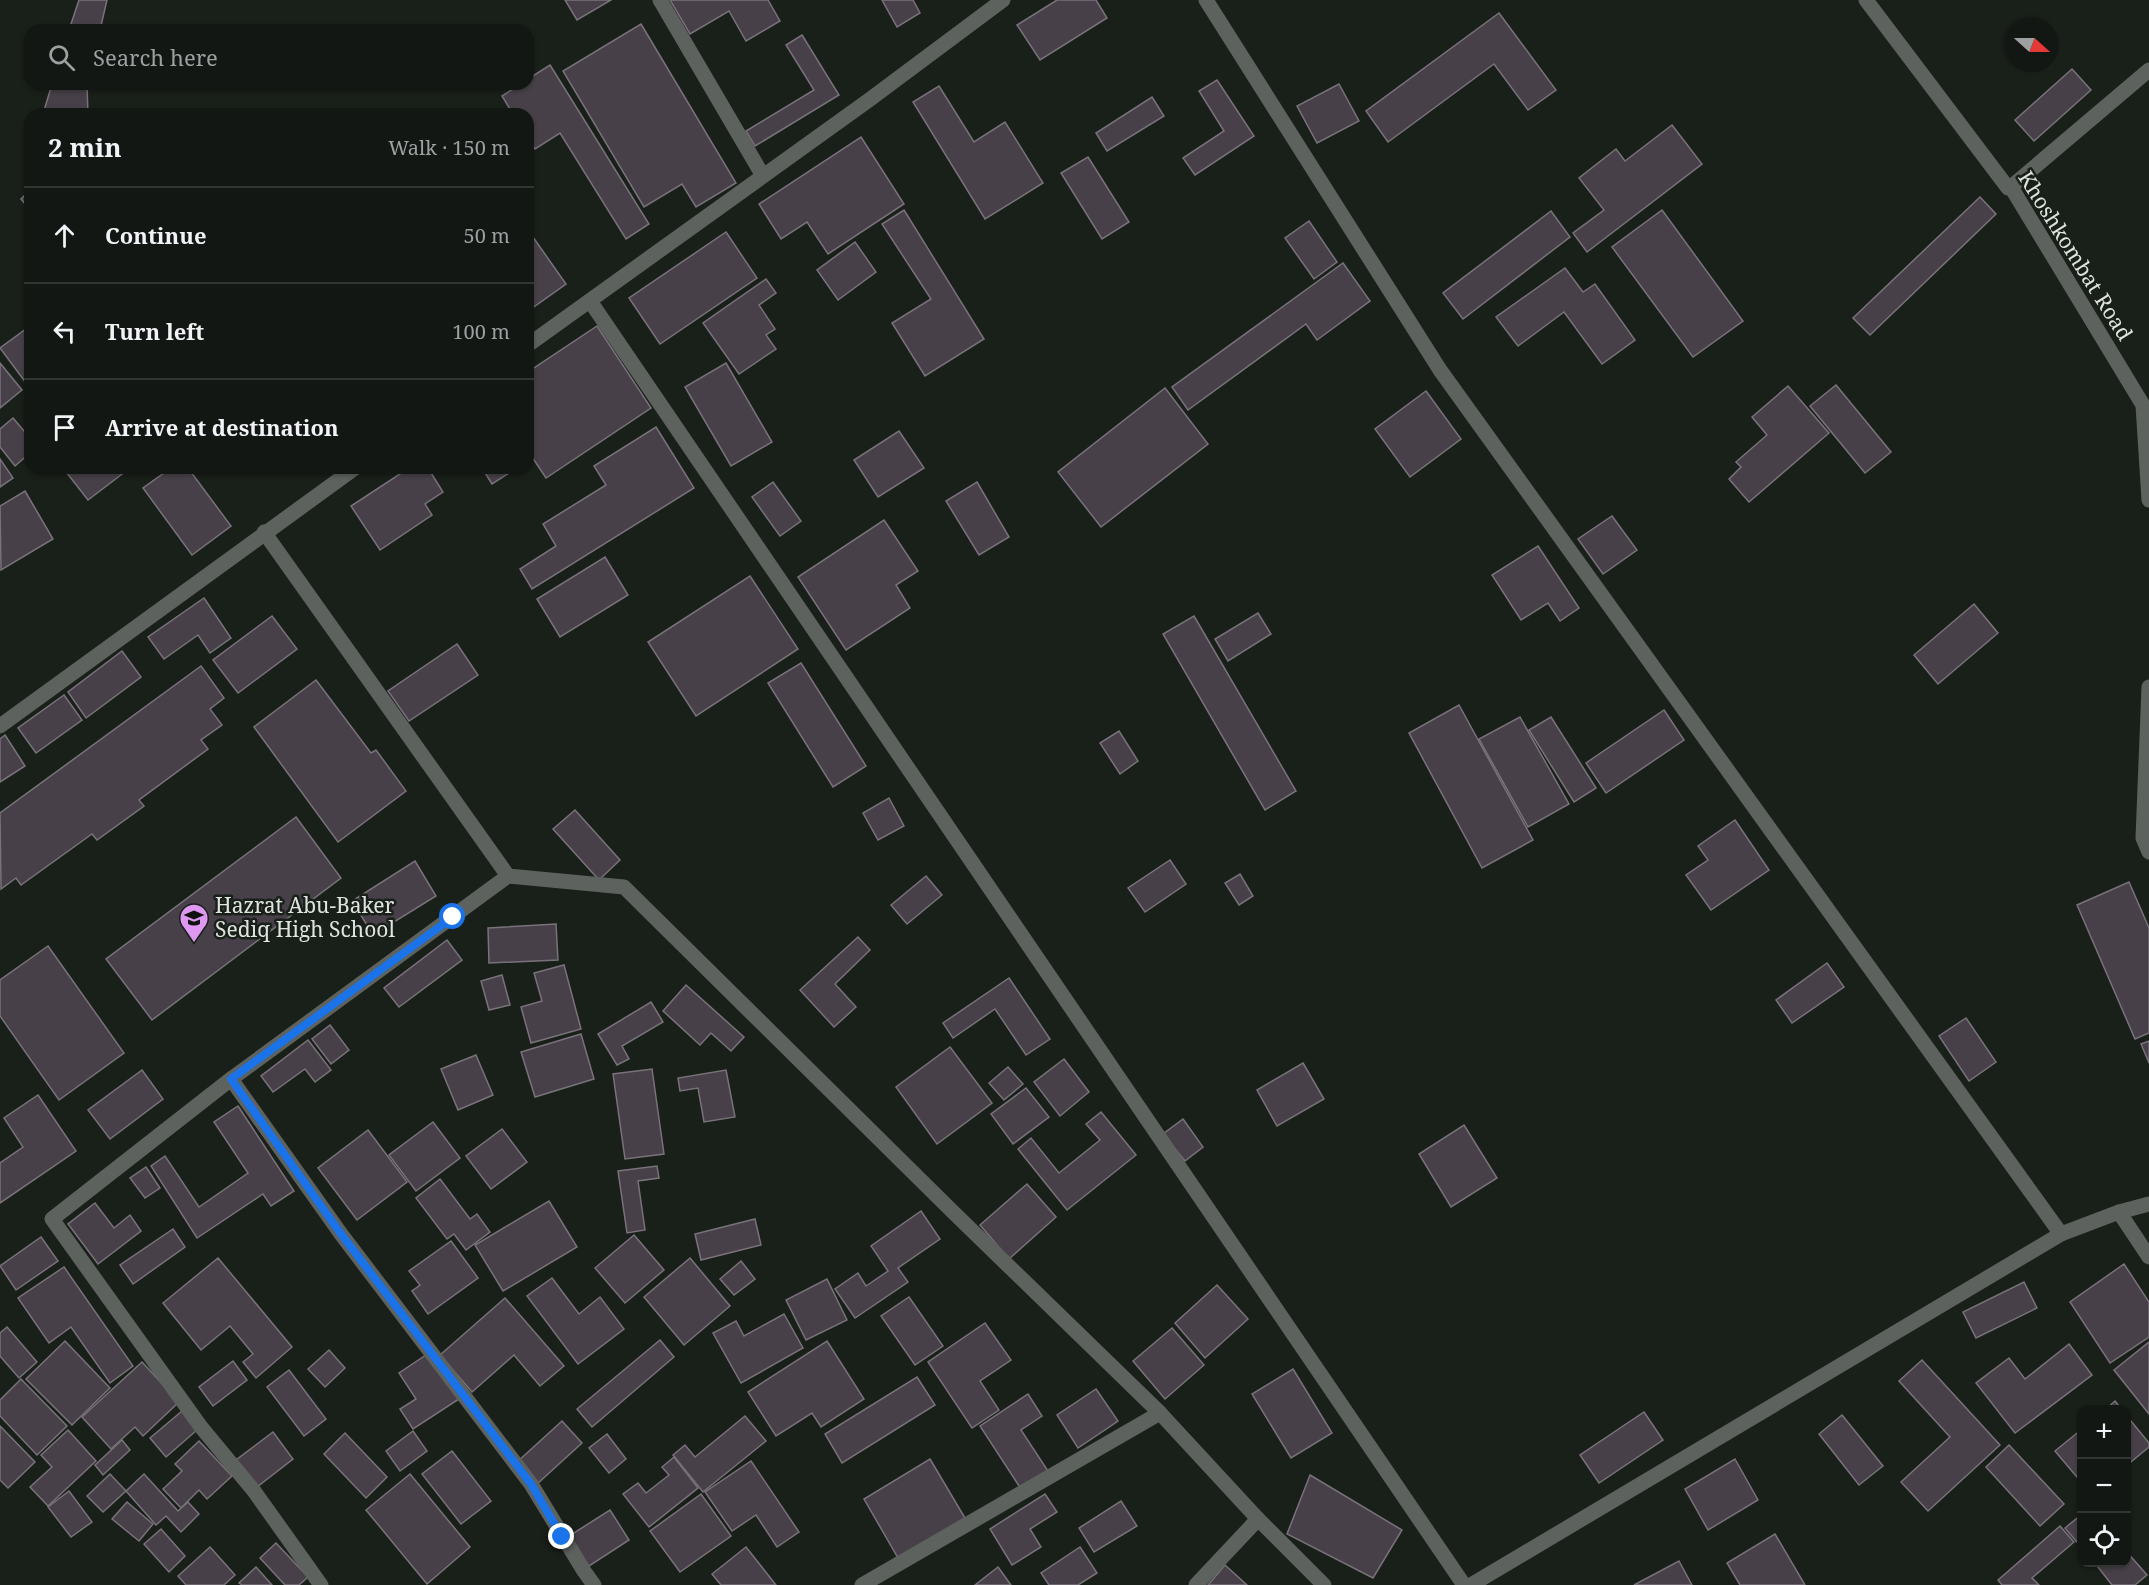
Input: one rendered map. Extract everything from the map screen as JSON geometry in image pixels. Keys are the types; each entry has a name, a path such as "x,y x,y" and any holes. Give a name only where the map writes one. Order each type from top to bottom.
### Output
{"street":[{"path":"660,0 763,176"},
{"path":"534,341 1003,0"},
{"path":"1206,0 1440,370 2061,1234"},
{"name":"Khoshkombat Road","path":"1866,0 2008,188 2011,187 2143,405 2149,500"},
{"path":"2011,187 2149,70"},
{"path":"590,302 1464,1585"},
{"path":"0,726 346,474"},
{"path":"264,532 508,876"},
{"path":"2149,687 2143,838 2149,852"},
{"path":"321,1585 254,1491 201,1427 52,1219 231,1079 508,876 624,887 952,1212 1160,1413 1258,1519 1324,1585"},
{"path":"231,1079 341,1234 531,1484 594,1585"},
{"path":"1471,1585 2061,1234 2119,1212 2149,1204"},
{"path":"2119,1212 2149,1257"},
{"path":"862,1585 1160,1413"},
{"path":"1196,1585 1258,1519"}],"building":[{"path":"79,0 107,0 101,24 71,24"},
{"path":"565,0 611,0 577,20"},
{"path":"670,0 768,0 780,21 746,41 729,11 690,34"},
{"path":"882,0 913,0 920,13 897,27"},
{"path":"1057,0 1096,0 1107,18 1040,60 1017,25"},
{"path":"1499,13 1556,90 1528,110 1494,64 1388,142 1366,111"},
{"path":"641,24 736,183 696,207 682,184 644,207 563,71"},
{"path":"802,35 839,95 755,146 746,131 814,90 786,45"},
{"path":"550,65 649,224 626,239 560,133 535,149 534,108 509,108 502,96 512,90 534,90 534,75"},
{"path":"2072,69 2091,90 2034,141 2015,120"},
{"path":"1217,80 1254,136 1195,175 1183,158 1224,131 1199,91"},
{"path":"1339,84 1359,121 1317,143 1297,106"},
{"path":"939,86 974,142 1005,122 1043,183 985,219 913,102"},
{"path":"50,90 87,90 88,108 45,108"},
{"path":"1152,97 1164,116 1107,151 1096,133"},
{"path":"1672,125 1702,164 1587,252 1573,233 1604,210 1579,178 1616,149 1625,161"},
{"path":"861,137 904,204 828,254 807,222 781,239 759,204"},
{"path":"1088,157 1129,222 1102,239 1061,173"},
{"path":"1980,197 1996,214 1870,335 1853,318"},
{"path":"904,210 984,339 925,376 892,323 931,299 882,224"},
{"path":"1662,210 1743,321 1693,357 1612,247"},
{"path":"1551,211 1570,237 1463,319 1443,293"},
{"path":"1309,221 1337,262 1314,279 1285,238"},
{"path":"726,232 757,278 660,344 629,298"},
{"path":"534,239 566,284 534,307"},
{"path":"855,242 876,272 838,300 817,270"},
{"path":"1343,263 1370,301 1317,340 1306,324 1188,410 1172,387"},
{"path":"1565,268 1583,292 1595,284 1635,340 1602,364 1564,312 1518,346 1496,317"},
{"path":"766,279 776,293 759,305 775,329 766,335 776,349 739,374 703,323"},
{"path":"597,326 651,408 546,478 534,460 534,368"},
{"path":"24,330 24,380 0,348"},
{"path":"0,363 22,390 0,408"},
{"path":"726,363 772,442 731,466 685,387"},
{"path":"1836,385 1891,452 1865,473 1810,406"},
{"path":"1788,386 1829,433 1749,502 1729,479 1741,467 1736,462 1767,435 1752,417"},
{"path":"1165,388 1208,444 1101,527 1058,472"},
{"path":"1426,391 1461,439 1410,477 1375,429"},
{"path":"13,418 24,431 24,458 15,466 0,447 0,429"},
{"path":"656,427 694,488 532,589 520,569 556,546 543,524 606,485 594,466"},
{"path":"899,431 924,468 878,497 854,460"},
{"path":"0,459 13,478 0,487"},
{"path":"68,474 122,474 88,500"},
{"path":"163,474 192,474 231,526 192,555 143,488"},
{"path":"400,474 432,474 443,492 425,504 432,515 380,550 351,506"},
{"path":"486,474 508,474 492,484"},
{"path":"773,482 801,521 780,536 752,497"},
{"path":"977,482 1009,537 979,555 946,501"},
{"path":"25,491 53,539 1,570 0,506"},
{"path":"1612,516 1637,550 1603,574 1578,539"},
{"path":"884,520 918,571 896,585 910,608 846,650 798,577"},
{"path":"1538,546 1579,608 1560,621 1548,603 1521,620 1492,575"},
{"path":"605,557 628,595 560,637 537,599"},
{"path":"750,576 798,649 696,716 648,642"},
{"path":"204,598 231,638 210,653 198,635 164,659 148,637"},
{"path":"1974,604 1998,633 1938,684 1914,655"},
{"path":"1258,613 1271,634 1228,661 1215,639"},
{"path":"272,616 297,649 238,693 213,660"},
{"path":"1194,616 1296,791 1265,810 1163,634"},
{"path":"457,644 478,675 409,721 388,691"},
{"path":"122,651 141,677 86,718 68,692"},
{"path":"801,663 866,766 833,787 768,683"},
{"path":"201,666 224,698 210,709 222,725 201,740 208,749 139,800 144,806 97,840 92,834 21,885 16,878 1,889 0,813"},
{"path":"316,680 371,753 376,750 406,791 338,842 254,727"},
{"path":"64,695 82,720 36,753 18,728"},
{"path":"1459,705 1533,840 1482,868 1409,733"},
{"path":"1664,710 1684,740 1606,793 1586,763"},
{"path":"1520,717 1569,804 1528,827 1479,739"},
{"path":"1551,717 1596,788 1574,802 1529,730"},
{"path":"1119,731 1138,761 1120,774 1100,743"},
{"path":"5,735 25,766 0,782 0,739"},
{"path":"889,798 904,826 878,840 863,813"},
{"path":"575,810 620,860 599,880 553,829"},
{"path":"296,817 341,878 152,1020 106,959"},
{"path":"1735,820 1769,870 1711,910 1686,875 1708,860 1698,846"},
{"path":"1170,860 1186,884 1145,912 1128,888"},
{"path":"415,861 436,896 373,935 352,901"},
{"path":"1240,874 1253,896 1239,905 1225,883"},
{"path":"926,876 942,895 907,924 891,905"},
{"path":"2129,882 2149,928 2149,1033 2135,1039 2077,905"},
{"path":"556,924 558,960 489,963 488,928"},
{"path":"858,937 870,950 835,984 856,1007 834,1027 800,990"},
{"path":"447,940 462,960 399,1007 384,988"},
{"path":"48,946 124,1053 59,1100 0,1016 0,980"},
{"path":"1827,963 1844,987 1792,1023 1776,1000"},
{"path":"564,965 581,1029 531,1043 521,1007 542,1001 534,973"},
{"path":"502,975 510,1005 489,1010 481,981"},
{"path":"1009,978 1050,1039 1026,1055 995,1009 953,1038 943,1023"},
{"path":"686,985 744,1037 731,1051 711,1033 700,1045 663,1011"},
{"path":"651,1002 663,1022 622,1046 629,1059 617,1065 598,1034"},
{"path":"1966,1018 1996,1062 1969,1081 1939,1036"},
{"path":"330,1025 349,1050 331,1064 312,1039"},
{"path":"581,1034 594,1079 535,1097 521,1052"},
{"path":"308,1040 331,1070 315,1082 305,1069 273,1092 261,1076"},
{"path":"2149,1041 2149,1063 2141,1044"},
{"path":"950,1047 992,1103 937,1144 896,1087"},
{"path":"476,1055 493,1095 458,1110 441,1069"},
{"path":"1064,1059 1089,1092 1060,1116 1034,1082"},
{"path":"1303,1063 1324,1099 1277,1126 1257,1090"},
{"path":"1008,1067 1023,1084 1004,1100 989,1083"},
{"path":"652,1069 664,1154 625,1159 613,1074"},
{"path":"142,1070 163,1099 110,1139 88,1110"},
{"path":"726,1070 735,1117 704,1122 698,1088 680,1091 678,1078"},
{"path":"1026,1088 1049,1117 1013,1144 991,1114"},
{"path":"38,1095 76,1151 0,1203 0,1163 23,1147 4,1118"},
{"path":"238,1106 294,1191 271,1206 263,1194 197,1238 151,1166 165,1156 199,1207 248,1173 214,1122"},
{"path":"1101,1112 1136,1155 1067,1210 1018,1149 1031,1138 1059,1173 1100,1140 1086,1124"},
{"path":"1183,1119 1203,1147 1185,1161 1163,1134"},
{"path":"433,1122 460,1158 416,1191 389,1155"},
{"path":"1464,1125 1497,1178 1451,1207 1419,1154"},
{"path":"502,1129 527,1162 491,1189 466,1156"},
{"path":"368,1130 407,1182 357,1220 318,1168"},
{"path":"657,1166 659,1178 638,1181 645,1230 627,1233 618,1171"},
{"path":"146,1167 160,1188 145,1198 130,1178"},
{"path":"440,1179 470,1219 477,1214 490,1232 466,1250 454,1234 447,1239 416,1198"},
{"path":"1027,1184 1056,1217 1009,1259 980,1225"},
{"path":"549,1201 577,1247 503,1291 475,1245"},
{"path":"95,1203 114,1228 130,1215 141,1231 98,1264 68,1224"},
{"path":"921,1211 940,1239 898,1268 908,1282 855,1318 835,1289 858,1273 866,1286 888,1271 871,1246"},
{"path":"755,1219 761,1245 701,1260 695,1234"},
{"path":"173,1229 185,1247 133,1284 120,1265"},
{"path":"634,1235 664,1270 625,1303 595,1268"},
{"path":"41,1237 58,1261 16,1290 0,1266"},
{"path":"451,1241 478,1278 428,1314 412,1291 420,1285 409,1271"},
{"path":"218,1258 292,1347 256,1378 243,1362 253,1354 230,1326 201,1350 163,1303"},
{"path":"690,1258 730,1306 684,1345 644,1297"},
{"path":"741,1261 755,1279 734,1295 720,1279"},
{"path":"2124,1264 2149,1302 2149,1337 2110,1363 2070,1302"},
{"path":"64,1267 133,1366 110,1383 71,1327 49,1343 18,1298"},
{"path":"552,1278 579,1314 600,1297 624,1329 578,1364 527,1296"},
{"path":"827,1279 847,1320 806,1340 786,1300"},
{"path":"2024,1282 2037,1308 1976,1338 1963,1312"},
{"path":"1217,1285 1248,1319 1205,1358 1175,1323"},
{"path":"909,1297 943,1346 915,1365 881,1316"},
{"path":"505,1298 564,1366 540,1386 514,1355 472,1392 440,1355"},
{"path":"784,1314 803,1348 741,1383 713,1333 736,1321 744,1336"},
{"path":"985,1323 1011,1360 980,1381 999,1410 972,1428 928,1362"},
{"path":"7,1327 37,1362 19,1378 0,1356 0,1333"},
{"path":"1172,1328 1204,1365 1165,1399 1133,1361"},
{"path":"660,1340 674,1357 592,1427 577,1409"},
{"path":"65,1341 110,1388 72,1425 26,1379"},
{"path":"827,1341 864,1399 821,1427 812,1413 776,1436 748,1392"},
{"path":"2149,1342 2149,1414 2114,1370"},
{"path":"2069,1344 2092,1375 2015,1433 1976,1383 2009,1358 2025,1379"},
{"path":"329,1350 345,1368 325,1387 308,1369"},
{"path":"429,1353 459,1399 413,1429 400,1409 416,1399 399,1373"},
{"path":"1922,1360 2000,1445 1928,1511 1901,1482 1950,1437 1899,1381"},
{"path":"233,1361 247,1380 213,1406 199,1387"},
{"path":"142,1362 179,1402 143,1436 135,1427 111,1449 82,1417"},
{"path":"1293,1369 1332,1433 1291,1458 1252,1394"},
{"path":"289,1370 326,1419 304,1436 267,1387"},
{"path":"917,1377 935,1405 842,1463 825,1434"},
{"path":"21,1379 67,1426 37,1455 0,1416 0,1400"},
{"path":"1096,1389 1118,1421 1078,1448 1057,1415"},
{"path":"1028,1394 1042,1416 1021,1430 1048,1471 1021,1489 980,1426"},
{"path":"182,1411 197,1430 166,1457 150,1438"},
{"path":"1644,1412 1663,1440 1599,1483 1580,1455"},
{"path":"1842,1415 1883,1466 1859,1485 1819,1434"},
{"path":"745,1416 766,1441 703,1492 673,1455 685,1445 695,1457"},
{"path":"562,1421 582,1443 536,1485 516,1463"},
{"path":"2131,1421 2149,1443 2149,1447 2131,1462"},
{"path":"0,1426 35,1462 8,1488 0,1480"},
{"path":"68,1430 96,1461 48,1506 30,1487 52,1467 41,1455"},
{"path":"413,1431 427,1451 400,1471 386,1451"},
{"path":"273,1432 293,1459 257,1487 236,1460"},
{"path":"345,1433 387,1477 366,1498 324,1454"},
{"path":"2077,1433 2077,1477 2055,1451"},
{"path":"607,1434 626,1459 609,1473 589,1448"},
{"path":"122,1440 130,1450 103,1475 95,1465"},
{"path":"199,1441 232,1476 207,1499 199,1490 181,1508 163,1489 182,1471 175,1464"},
{"path":"2009,1445 2064,1504 2040,1526 1986,1467"},
{"path":"452,1451 491,1501 461,1524 422,1474"},
{"path":"674,1457 698,1488 649,1527 623,1494 638,1483 646,1493 669,1475 662,1467"},
{"path":"930,1459 965,1518 898,1558 864,1499"},
{"path":"1735,1459 1758,1500 1708,1530 1685,1489"},
{"path":"751,1461 799,1532 777,1547 756,1515 732,1531 705,1492"},
{"path":"110,1474 126,1491 103,1512 87,1496"},
{"path":"144,1474 178,1511 188,1502 199,1514 181,1532 166,1516 156,1525 126,1491"},
{"path":"410,1474 470,1547 427,1584 366,1510"},
{"path":"1310,1475 1402,1530 1373,1578 1287,1534"},
{"path":"69,1491 92,1522 71,1537 48,1507"},
{"path":"701,1494 731,1536 680,1572 650,1531"},
{"path":"1045,1494 1057,1512 1030,1529 1041,1547 1012,1565 990,1529"},
{"path":"1121,1501 1137,1526 1094,1552 1079,1528"},
{"path":"127,1502 153,1524 139,1541 112,1519"},
{"path":"610,1510 629,1540 586,1568 566,1538"},
{"path":"2077,1518 2077,1542 2065,1528"},
{"path":"2060,1526 2074,1542 2032,1578 2039,1585 2002,1585 1998,1580"},
{"path":"161,1529 185,1556 169,1572 144,1544"},
{"path":"1775,1534 1805,1585 1740,1585 1727,1563"},
{"path":"276,1543 308,1577 299,1585 285,1585 260,1558"},
{"path":"210,1547 235,1575 224,1585 186,1585 178,1576"},
{"path":"746,1547 776,1585 721,1585 712,1574"},
{"path":"1080,1547 1097,1573 1078,1585 1049,1585 1041,1573"},
{"path":"2131,1557 2147,1575 2135,1585 2112,1585 2098,1567 2131,1567"},
{"path":"1679,1561 1692,1585 1634,1585"},
{"path":"1225,1565 1247,1585 1208,1585"},
{"path":"256,1567 272,1585 242,1585 239,1583"},
{"path":"998,1567 1011,1585 975,1585"}],"place":[{"name":"Hazrat Abu-Baker Sediq High School","path":"194,944"}],"route":[{"path":"453,917 231,1079 341,1234 531,1484 562,1537"}]}
